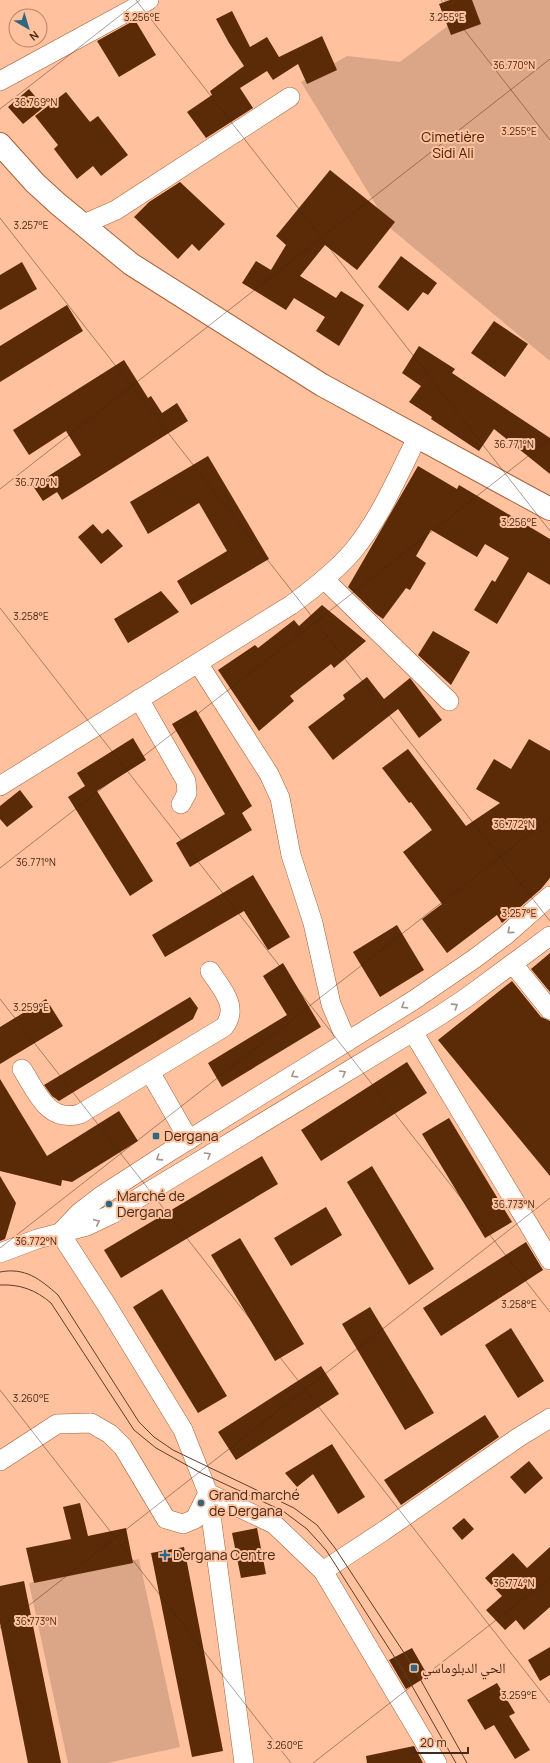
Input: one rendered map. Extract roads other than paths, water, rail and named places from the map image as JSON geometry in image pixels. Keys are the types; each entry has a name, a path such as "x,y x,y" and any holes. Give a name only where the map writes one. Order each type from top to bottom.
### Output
{"main road":[{"path":"0,144 36,183 82,225 131,264 291,367 353,403 418,436 550,509"}],"street":[{"path":"0,81 149,0"},
{"path":"82,225 116,210 290,97"},
{"path":"0,786 290,605 324,579 353,550 370,528 384,504 418,436"},
{"path":"324,579 449,701"},
{"path":"198,662 269,774 280,798 291,855 313,923 331,1004 347,1042"},
{"path":"139,699 186,781 187,793 181,804"},
{"path":"60,1233 90,1204 189,1140 370,1028 474,959 506,935 550,896"},
{"path":"0,1253 37,1238 87,1226 112,1214 414,1032 466,998 550,936"},
{"path":"513,964 550,1010"},
{"path":"22,1069 46,1106 51,1111 65,1116 80,1114 218,1030 228,1021 231,1007 229,1001 210,971"},
{"path":"370,1028 382,1050"},
{"path":"414,1032 550,1260"},
{"path":"150,1072 189,1140"},
{"path":"60,1233 106,1304 183,1430 208,1493 244,1763"},
{"path":"323,1571 519,1437 550,1418"},
{"path":"0,1462 57,1424 91,1423 110,1434 123,1447 166,1520 183,1524 195,1519 208,1493"},
{"path":"208,1493 274,1524 323,1571 437,1763"}],"tram line":[{"path":"0,1272 17,1271 25,1273 38,1279 58,1295 139,1422 154,1437 173,1450 294,1508 317,1525 335,1548 414,1668 467,1763"},
{"path":"0,1285 21,1287 34,1291 51,1303 134,1430 156,1448 199,1472 283,1511 307,1529 326,1550 404,1672 456,1763"}],"place":[{"name":"Dergana","path":"156,1136"},
{"name":"Marché de Dergana","path":"109,1204"},
{"name":"Grand marché de Dergana","path":"201,1503"},
{"name":"Dergana Centre","path":"165,1555"},
{"name":"الحي الدبلوماسي","path":"414,1668"}],"park label":[{"name":"Cimetière Sidi Ali","path":"453,146"}]}
